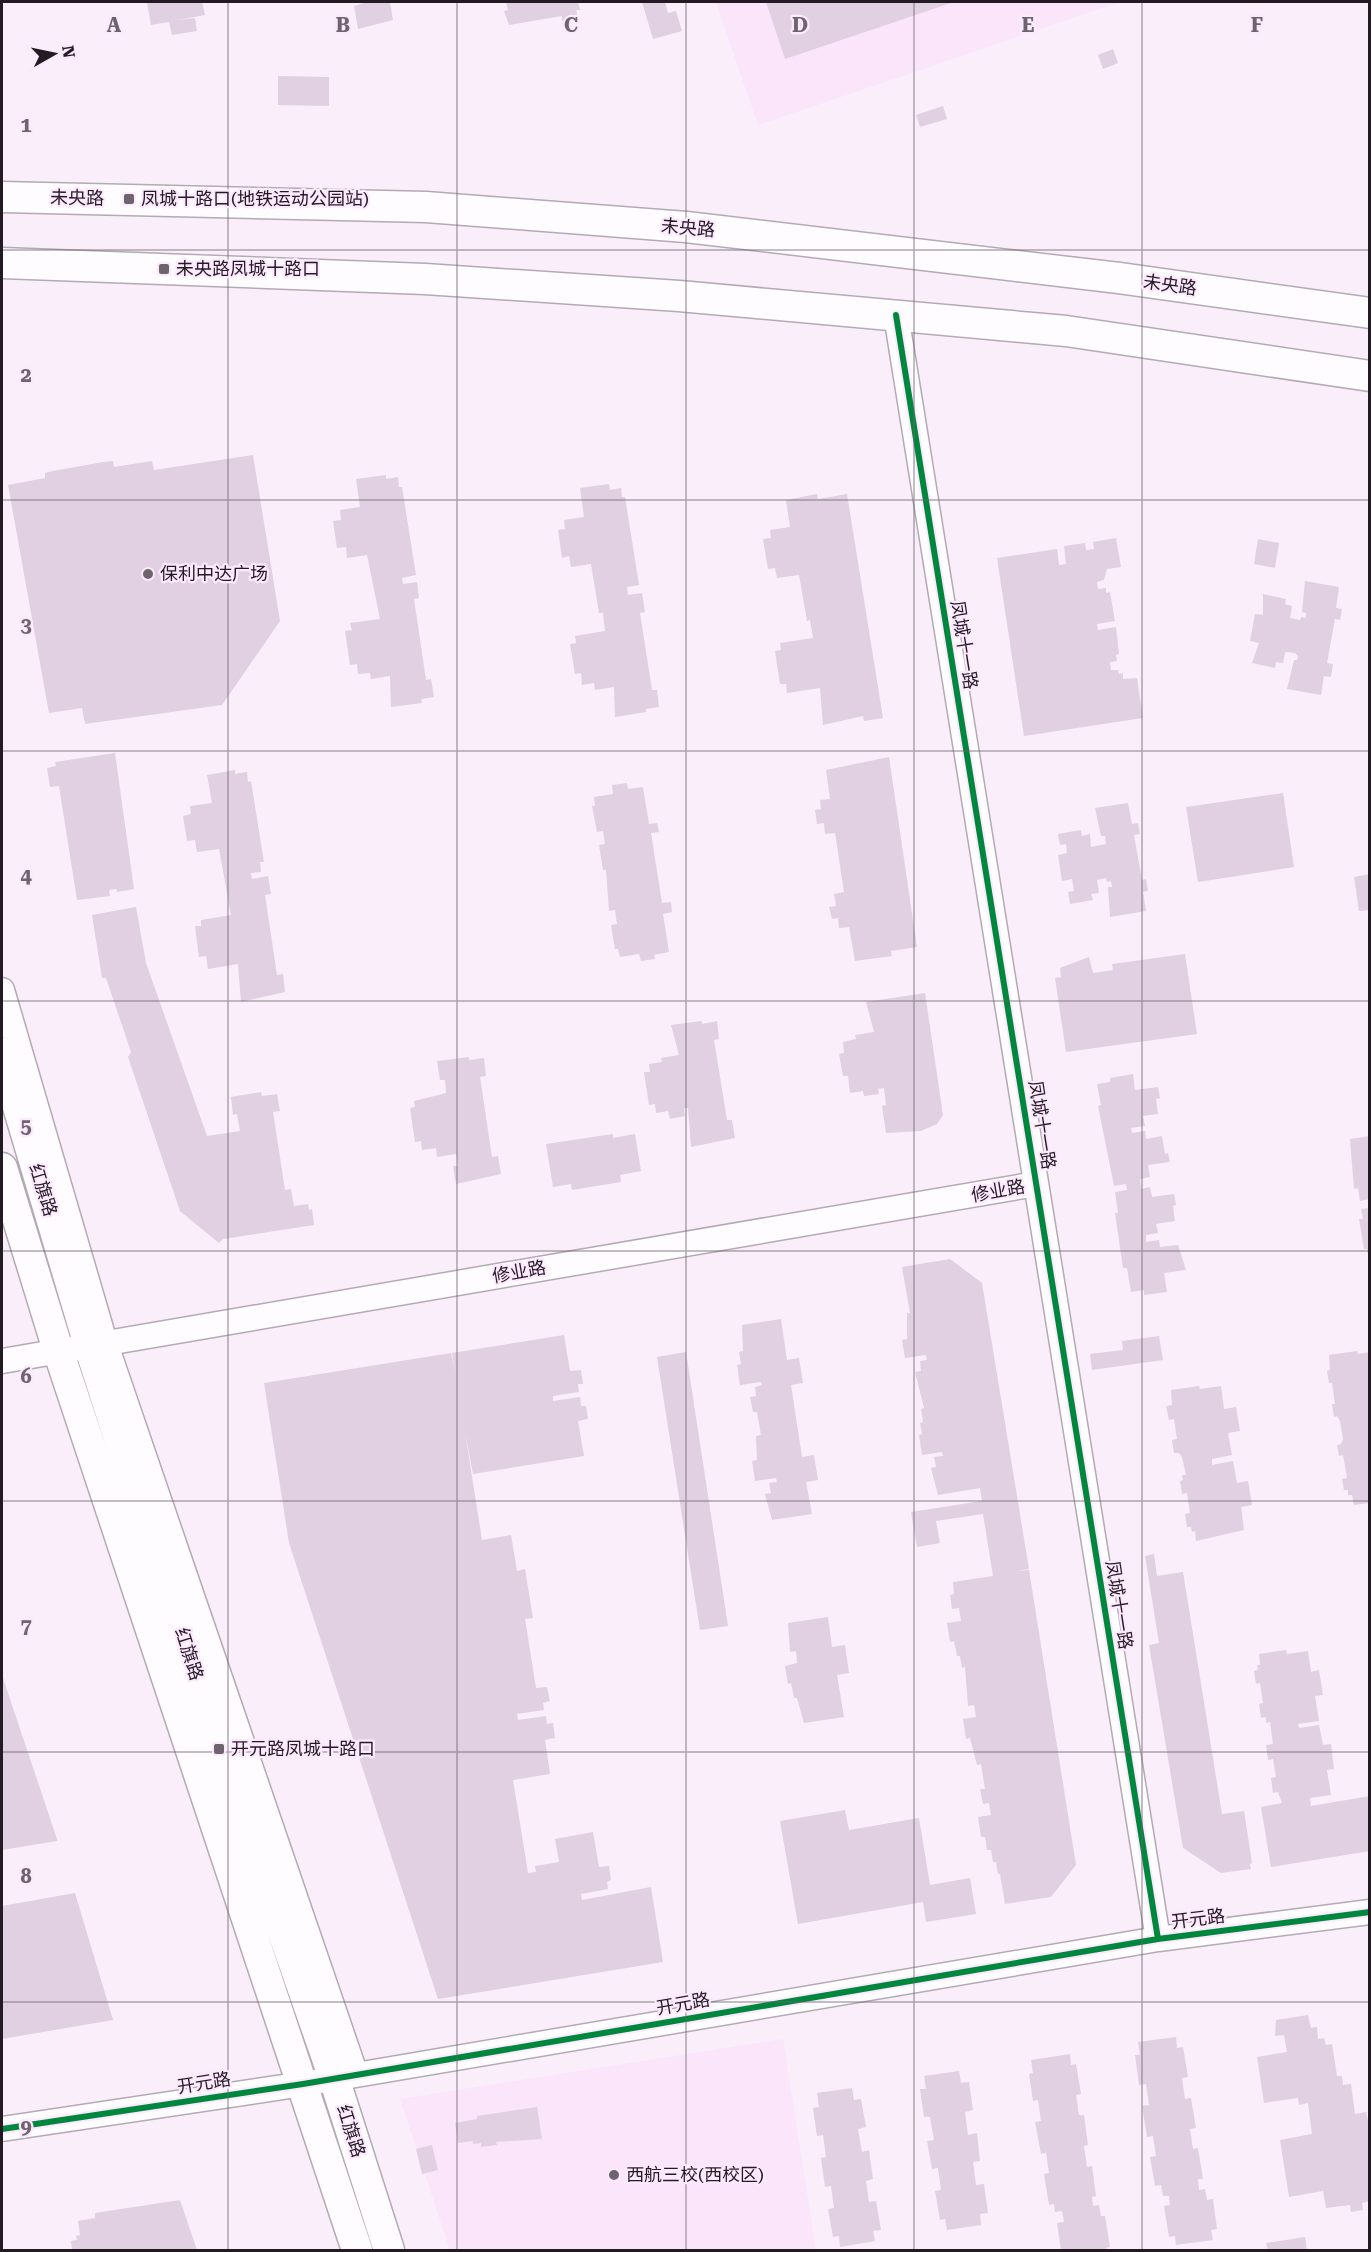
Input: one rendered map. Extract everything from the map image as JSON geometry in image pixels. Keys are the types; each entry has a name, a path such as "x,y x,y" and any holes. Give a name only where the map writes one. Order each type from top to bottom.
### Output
{"main road":[{"name":"未央路","path":"2,197 426,207 687,227 1119,278 1370,313"},
{"path":"2,263 425,279 679,296 1066,331 1370,376"},
{"name":"红旗路","path":"2,1053 97,1344 233,1793 345,2076 390,2250"},
{"name":"红旗路","path":"2,1168 59,1353 357,2250"}],"street":[{"name":"凤城十一路","path":"896,315 1158,1939"},
{"path":"2,990 97,1344"},
{"name":"修业路","path":"2,1361 1036,1184"},
{"name":"开元路","path":"2,2129 303,2084 1158,1939 1370,1911"}],"shaded area":[{"path":"716,2 1120,2 758,125"},
{"name":"西航三校(西校区)","path":"783,2039 816,2250 450,2250 400,2099"}],"building":[{"path":"147,2 202,2 205,15 178,20 195,18 197,31 172,35 169,22 151,25"},
{"path":"366,2 390,2 393,20 358,29 354,6"},
{"path":"506,2 578,2 580,10 576,10 578,18 562,21 562,16 509,25 504,11 508,10"},
{"path":"642,2 665,2 668,13 676,11 682,31 653,39"},
{"path":"766,2 954,2 785,59"},
{"path":"1113,49 1118,63 1103,69 1098,55"},
{"path":"278,76 329,77 329,106 278,105"},
{"path":"943,106 947,119 920,127 916,115"},
{"name":"保利中达广场","path":"253,455 280,621 222,705 85,724 82,708 49,713 8,485 45,478 45,473 53,471 103,462 113,461 114,467 152,461 154,470"},
{"path":"386,475 386,479 398,477 399,487 402,487 416,575 402,578 403,584 417,582 419,598 414,599 426,680 431,679 434,697 421,699 422,703 391,707 390,676 371,679 370,673 358,674 357,664 350,665 345,631 352,630 350,623 380,619 367,555 347,558 346,547 337,548 333,521 341,520 340,510 360,507 356,479"},
{"path":"609,484 610,490 621,488 622,497 625,497 639,585 627,587 628,595 642,593 645,612 640,613 652,690 657,690 659,707 646,709 646,712 615,717 614,687 595,690 594,683 582,685 581,673 575,674 570,644 576,643 575,636 605,631 603,613 599,613 591,564 571,567 569,556 562,558 558,530 565,529 564,520 584,517 580,488"},
{"path":"817,494 818,499 847,494 883,718 864,721 863,716 823,725 820,688 787,693 786,684 780,684 775,651 781,650 780,643 813,638 810,620 807,621 799,575 777,578 775,568 768,569 763,539 771,538 770,530 790,527 786,500"},
{"path":"1116,538 1121,567 1107,569 1104,580 1097,582 1098,589 1106,588 1106,593 1110,592 1115,621 1097,624 1098,630 1116,627 1119,654 1116,655 1117,661 1110,662 1111,670 1118,670 1119,674 1123,673 1123,679 1137,678 1143,718 1024,736 997,558 1057,549 1059,565 1066,564 1064,546 1085,543 1086,550 1094,549 1093,542"},
{"path":"1258,539 1279,543 1275,568 1254,564"},
{"path":"1305,581 1339,587 1336,608 1342,609 1340,620 1335,619 1327,663 1333,664 1331,677 1324,676 1321,695 1287,689 1294,660 1297,660 1298,656 1295,653 1285,652 1283,663 1276,662 1275,668 1252,663 1259,643 1250,641 1255,614 1263,615 1263,594 1286,599 1285,604 1292,606 1290,618 1300,620 1301,617 1306,618 1306,613 1302,612"},
{"path":"115,753 134,889 117,892 117,889 109,890 110,896 77,900 59,786 50,787 47,768 56,766 55,762"},
{"path":"889,757 917,947 891,951 892,956 855,961 849,927 839,928 838,918 832,919 829,907 836,906 834,894 844,892 835,833 825,834 824,823 817,824 815,810 821,809 820,800 830,799 826,770"},
{"path":"235,770 235,774 247,772 248,782 251,781 264,862 260,862 261,872 251,873 252,879 268,876 271,894 265,895 277,975 283,974 285,992 241,1002 238,964 208,969 206,956 199,957 195,926 201,926 201,920 231,915 219,849 197,852 195,840 187,841 183,816 191,814 190,806 212,803 207,775"},
{"path":"627,783 628,789 643,787 649,824 657,823 659,832 651,833 662,903 671,902 672,912 663,914 669,952 654,955 655,959 641,961 639,954 620,957 618,949 615,949 611,925 617,924 615,910 609,911 606,870 603,870 599,845 605,844 603,831 597,832 592,806 595,806 594,797 613,794 612,785"},
{"path":"1283,793 1294,867 1198,882 1186,807"},
{"path":"1128,803 1132,824 1138,823 1140,834 1134,835 1142,880 1146,879 1148,891 1143,892 1146,911 1110,917 1108,887 1112,887 1111,881 1107,882 1106,878 1097,880 1099,893 1091,894 1093,900 1070,904 1068,892 1074,891 1072,879 1062,881 1058,855 1067,853 1066,844 1060,845 1058,834 1081,830 1082,836 1090,834 1091,847 1106,844 1105,836 1101,836 1095,808"},
{"path":"1370,874 1370,910 1359,911 1354,877"},
{"path":"136,907 146,963 207,1136 240,1131 237,1114 233,1115 231,1097 261,1092 262,1096 277,1094 280,1111 273,1112 285,1190 291,1189 294,1206 308,1204 309,1210 312,1209 314,1225 223,1239 219,1243 180,1211 128,1057 131,1052 106,978 102,978 92,915"},
{"path":"1185,954 1197,1034 1066,1052 1055,978 1061,977 1060,968 1089,957 1093,973 1113,970 1112,964"},
{"path":"925,993 943,1115 937,1124 921,1131 886,1133 882,1106 886,1105 884,1088 878,1089 879,1094 864,1096 863,1091 850,1093 848,1076 843,1076 839,1054 844,1053 843,1042 856,1039 855,1035 874,1032 866,1002"},
{"path":"702,1021 702,1024 717,1021 719,1039 714,1040 727,1120 732,1120 735,1138 691,1147 688,1108 684,1108 685,1116 670,1119 668,1111 656,1113 655,1104 649,1105 644,1072 650,1072 649,1064 662,1062 661,1058 679,1055 671,1025"},
{"path":"469,1057 469,1060 484,1058 486,1076 480,1077 492,1157 498,1156 501,1174 456,1184 453,1166 458,1166 456,1154 437,1157 436,1148 422,1150 421,1141 415,1142 410,1108 415,1107 414,1101 446,1093 445,1080 440,1080 437,1061"},
{"path":"1133,1074 1135,1090 1158,1087 1160,1098 1156,1099 1158,1114 1143,1116 1145,1126 1131,1128 1132,1133 1145,1131 1146,1139 1162,1136 1165,1154 1168,1153 1170,1162 1148,1165 1150,1177 1140,1179 1141,1189 1150,1187 1152,1197 1174,1194 1176,1205 1173,1206 1175,1221 1156,1224 1158,1233 1146,1235 1146,1242 1159,1240 1160,1247 1178,1245 1186,1270 1164,1273 1167,1292 1144,1295 1144,1290 1131,1292 1127,1268 1123,1268 1115,1213 1118,1213 1115,1192 1127,1190 1126,1184 1114,1186 1098,1106 1101,1105 1097,1084 1110,1082 1110,1078"},
{"path":"613,1134 613,1138 635,1134 641,1171 620,1175 621,1182 572,1190 571,1184 553,1187 546,1144"},
{"path":"1370,1136 1370,1199 1360,1201 1358,1188 1354,1189 1350,1139"},
{"path":"1370,1208 1370,1253 1368,1254 1367,1249 1364,1249 1359,1219 1363,1219 1361,1209"},
{"path":"950,1259 982,1283 1029,1569 1016,1571 1029,1570 1076,1865 1051,1897 1005,1904 996,1862 993,1862 991,1850 987,1850 985,1837 981,1837 978,1817 991,1815 989,1803 983,1804 980,1789 985,1789 981,1764 977,1765 970,1738 966,1739 963,1719 976,1717 974,1705 968,1706 965,1667 962,1668 954,1641 950,1642 947,1623 961,1621 959,1608 952,1609 950,1595 954,1594 953,1582 993,1576 983,1514 936,1521 940,1543 917,1547 911,1512 982,1501 980,1488 938,1495 931,1468 936,1467 934,1457 943,1456 942,1452 922,1455 919,1435 922,1434 920,1423 923,1422 921,1409 924,1408 915,1372 921,1371 920,1361 927,1360 926,1355 905,1358 902,1340 907,1339 907,1313 910,1313 902,1267"},
{"path":"781,1319 787,1360 799,1358 803,1383 791,1385 802,1457 814,1455 818,1480 806,1482 812,1514 772,1520 765,1494 771,1493 769,1483 777,1482 776,1478 755,1481 752,1461 757,1460 756,1436 761,1435 757,1412 753,1412 750,1397 756,1396 755,1387 762,1385 761,1382 740,1385 737,1365 741,1364 739,1352 743,1351 742,1325"},
{"path":"564,1335 570,1371 581,1370 583,1384 578,1384 579,1392 553,1396 553,1401 580,1397 581,1406 586,1406 588,1419 578,1421 584,1456 473,1474 465,1432 482,1540 511,1535 517,1571 525,1569 533,1618 525,1619 536,1688 547,1687 550,1701 543,1703 544,1710 517,1714 518,1720 546,1716 547,1724 553,1723 555,1738 545,1740 550,1774 513,1780 528,1873 536,1872 535,1866 559,1862 555,1839 593,1832 599,1867 609,1866 611,1880 607,1882 608,1889 581,1894 582,1900 651,1887 663,1962 438,1999 289,1543 264,1383 451,1353 455,1372 452,1353"},
{"path":"1159,1336 1163,1360 1092,1370 1090,1354 1123,1350 1122,1341"},
{"path":"1357,1351 1358,1354 1370,1352 1370,1503 1354,1505 1352,1495 1348,1495 1348,1490 1344,1490 1342,1479 1347,1478 1343,1455 1339,1456 1337,1445 1341,1444 1343,1439 1340,1421 1337,1416 1334,1417 1332,1383 1329,1383 1327,1371 1330,1370 1329,1355"},
{"path":"686,1352 728,1626 700,1630 657,1357"},
{"path":"1199,1386 1200,1389 1221,1386 1224,1409 1236,1407 1240,1431 1228,1433 1232,1455 1212,1459 1212,1465 1233,1461 1237,1483 1248,1481 1252,1505 1241,1507 1244,1530 1196,1541 1195,1531 1192,1532 1191,1527 1187,1527 1185,1514 1190,1513 1187,1493 1182,1494 1180,1481 1183,1480 1182,1475 1186,1475 1182,1457 1179,1453 1174,1453 1172,1440 1177,1439 1174,1419 1169,1420 1166,1406 1172,1405 1171,1390"},
{"path":"1154,1554 1157,1576 1183,1572 1222,1814 1244,1811 1251,1869 1221,1873 1183,1848 1149,1645 1159,1643 1145,1556"},
{"path":"828,1617 832,1647 845,1645 849,1673 837,1675 844,1717 804,1723 791,1683 788,1684 785,1666 797,1663 796,1651 790,1652 788,1623"},
{"path":"1286,1650 1287,1654 1308,1651 1311,1672 1319,1670 1323,1695 1315,1696 1319,1721 1298,1724 1299,1728 1319,1725 1323,1745 1331,1744 1334,1769 1327,1770 1331,1795 1310,1798 1311,1806 1370,1796 1370,1851 1271,1867 1261,1807 1282,1803 1278,1792 1273,1793 1271,1778 1276,1777 1273,1759 1268,1760 1266,1745 1273,1744 1270,1722 1266,1723 1266,1717 1261,1718 1259,1704 1263,1703 1260,1683 1256,1684 1254,1671 1258,1670 1257,1665 1260,1665 1259,1654"},
{"path":"2,1675 57,1841 2,1850"},
{"path":"845,1810 849,1830 919,1818 930,1885 970,1878 976,1914 926,1922 923,1902 798,1924 780,1821"},
{"path":"75,1893 113,2020 2,2039 2,1906"},
{"path":"1308,2015 1311,2028 1317,2027 1318,2039 1324,2038 1326,2045 1332,2044 1337,2076 1342,2076 1343,2085 1351,2084 1355,2114 1366,2112 1370,2131 1370,2201 1362,2203 1363,2210 1351,2212 1350,2205 1326,2208 1323,2191 1289,2197 1280,2140 1312,2134 1308,2103 1299,2105 1298,2098 1264,2103 1257,2057 1287,2052 1284,2035 1275,2036 1276,2020"},
{"path":"1176,2037 1177,2048 1183,2047 1188,2077 1182,2078 1185,2099 1191,2098 1196,2128 1190,2129 1193,2149 1198,2148 1203,2179 1198,2179 1199,2190 1205,2189 1207,2200 1213,2199 1217,2229 1211,2230 1213,2240 1176,2245 1175,2236 1169,2237 1164,2206 1170,2205 1169,2196 1163,2196 1161,2185 1155,2186 1150,2157 1156,2156 1153,2136 1147,2137 1142,2106 1149,2105 1146,2084 1139,2085 1135,2055 1140,2055 1138,2042"},
{"path":"1070,2054 1071,2065 1076,2064 1081,2094 1076,2095 1079,2115 1084,2115 1088,2145 1084,2146 1087,2167 1092,2166 1096,2196 1092,2197 1093,2206 1099,2205 1101,2216 1105,2216 1110,2247 1106,2248 1107,2250 1061,2250 1057,2223 1064,2222 1062,2211 1055,2212 1054,2204 1049,2205 1044,2174 1049,2173 1046,2153 1041,2154 1035,2122 1041,2121 1038,2100 1033,2101 1029,2074 1033,2073 1031,2060"},
{"path":"959,2071 961,2083 969,2082 973,2110 965,2112 968,2135 977,2133 980,2161 973,2162 976,2185 984,2184 988,2213 980,2214 981,2225 947,2230 945,2219 940,2220 935,2191 941,2190 938,2168 932,2169 927,2141 934,2140 930,2117 924,2117 920,2089 926,2089 924,2076"},
{"path":"852,2088 854,2100 861,2099 866,2127 858,2129 862,2152 869,2150 873,2179 866,2181 869,2202 876,2201 881,2230 873,2231 875,2241 840,2247 839,2236 833,2237 828,2209 834,2208 831,2186 825,2187 821,2158 826,2157 823,2135 817,2136 813,2108 819,2107 817,2093"},
{"path":"537,2107 542,2139 496,2142 497,2145 481,2147 481,2143 473,2144 473,2141 458,2143 455,2123 477,2119 477,2116"},
{"path":"432,2145 438,2170 422,2174 416,2149"},
{"path":"180,2200 197,2250 72,2250 71,2241 77,2240 76,2236 80,2235 78,2221 95,2218 95,2213"},
{"path":"1305,2237 1307,2250 1268,2250 1266,2243"}],"cycle path":[{"path":"896,315 1158,1939"},
{"path":"2,2129 303,2084 1158,1939 1370,1912"}],"place":[{"name":"凤城十路口(地铁运动公园站)","path":"129,199"},
{"name":"未央路凤城十路口","path":"164,269"},
{"name":"保利中达广场","path":"148,574"},
{"name":"开元路凤城十路口","path":"219,1749"},
{"name":"西航三校(西校区)","path":"614,2175"}]}
